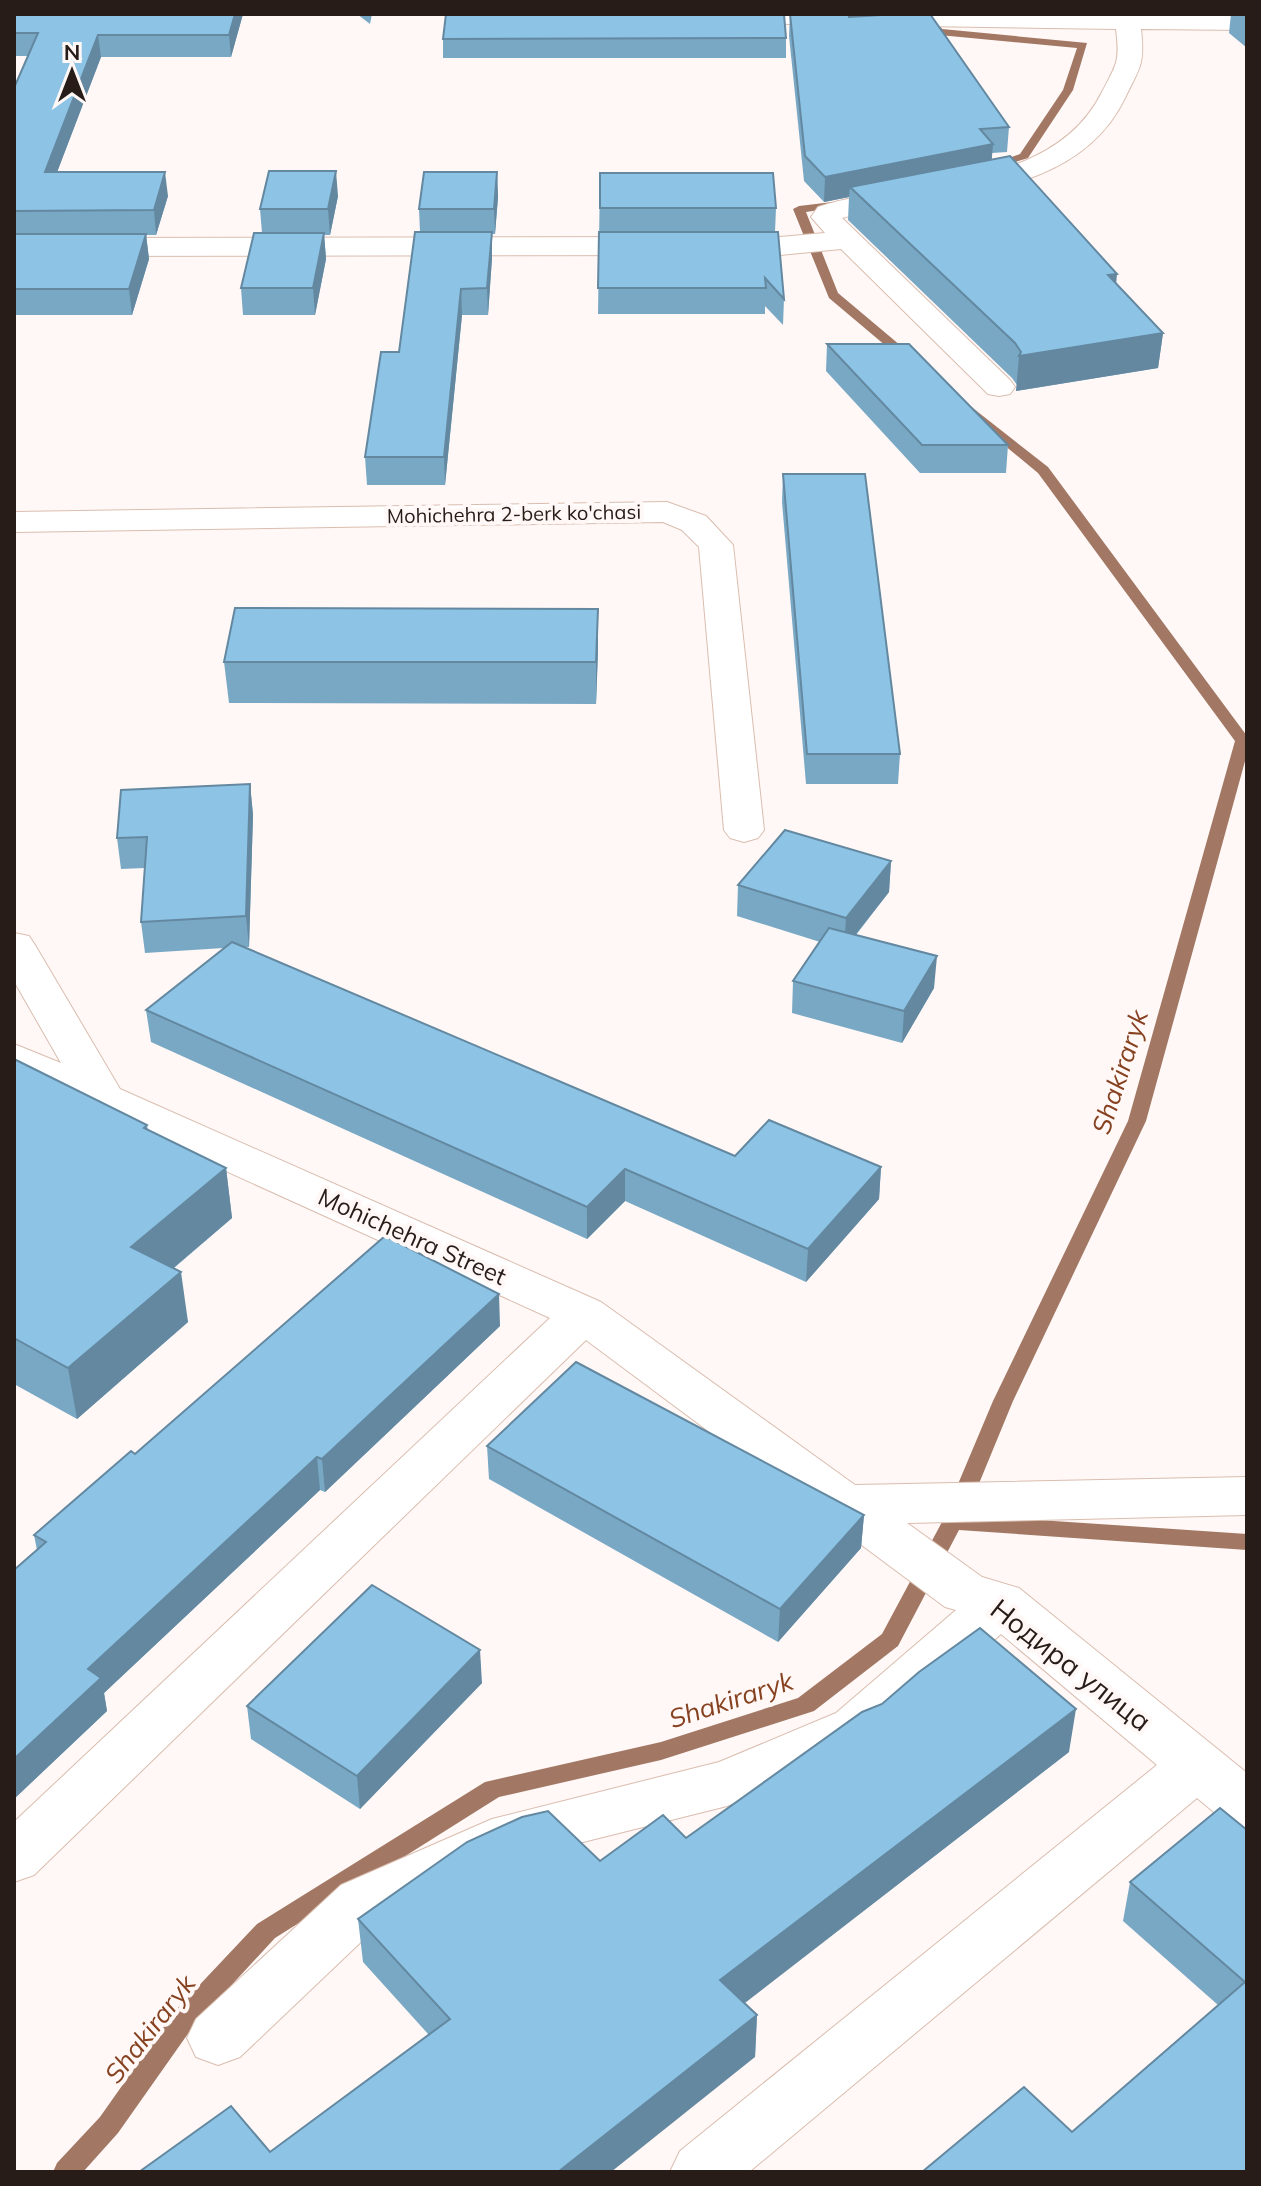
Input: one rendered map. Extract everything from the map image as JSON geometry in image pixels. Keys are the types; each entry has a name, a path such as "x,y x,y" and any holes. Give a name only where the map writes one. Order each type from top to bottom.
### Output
{"street":[{"path":"705,16 1133,19 1247,23"},
{"path":"999,387 825,217 828,213 978,185 1027,170 1064,149 1102,119 1132,58 1133,19"},
{"path":"14,247 780,246 846,240"},
{"name":"Mohichehra 2-berk ko'chasi","path":"14,522 667,512 694,523 716,545 744,830"},
{"path":"14,945 104,1099"},
{"name":"Mohichehra Street","path":"14,1058 584,1314 847,1506"},
{"path":"14,1858 584,1314"},
{"path":"847,1506 1247,1496"},
{"name":"Нодира улица","path":"847,1506 982,1598 1247,1806"},
{"path":"218,2038 362,1903 512,1836 727,1783 856,1729 982,1598"},
{"path":"702,2172 1197,1765"}],"building":[{"path":"14,14 235,14 229,35 98,35 45,172 165,172 154,210 14,211 14,88 38,33 14,33"},
{"path":"446,14 784,14 786,38 443,39"},
{"path":"790,14 849,14 849,17 930,14 1009,127 980,129 993,144 825,177 805,156"},
{"path":"1010,156 1117,274 1108,275 1163,333 1019,356 1021,352 1015,343 850,187"},
{"path":"269,171 336,171 328,209 260,209"},
{"path":"424,172 497,172 494,209 419,209"},
{"path":"600,173 773,173 776,208 600,208"},
{"path":"415,232 492,232 487,288 461,289 444,457 365,457 381,352 399,352"},
{"path":"599,232 778,232 784,299 765,278 766,288 598,288"},
{"path":"254,233 324,233 313,288 241,288"},
{"path":"14,234 146,234 129,289 14,289"},
{"path":"827,344 909,344 1008,445 922,445"},
{"path":"783,474 865,474 900,754 807,754"},
{"path":"235,608 598,609 596,662 224,662"},
{"path":"250,784 246,916 141,922 147,837 117,838 121,790"},
{"path":"785,830 891,861 846,918 738,885"},
{"path":"829,928 937,956 904,1011 793,981"},
{"path":"232,942 735,1156 769,1120 881,1167 808,1249 625,1169 587,1207 146,1010"},
{"path":"14,1059 226,1168 131,1247 181,1272 68,1368 14,1338"},
{"path":"385,1236 499,1294 322,1459 317,1457 88,1669 101,1678 14,1759 14,1570 46,1542 34,1535 131,1451 135,1454"},
{"path":"576,1362 864,1515 780,1609 487,1446"},
{"path":"372,1585 480,1650 357,1776 247,1706"},
{"path":"980,1628 1076,1709 720,1980 757,2015 558,2172 139,2172 231,2106 270,2152 450,2019 358,1919 467,1842 522,1817 548,1811 600,1861 663,1815 686,1838 862,1712 882,1704 919,1672"},
{"path":"1220,1808 1247,1830 1247,2172 922,2172 1024,2087 1072,2132 1245,1982 1130,1882"}],"waterway":[{"name":"Shakiraryk","path":"928,14 939,32 1083,45 1068,90 1024,156 989,167"},
{"name":"Shakiraryk","path":"841,204 799,209 833,295 909,359"},
{"name":"Shakiraryk","path":"953,1522 1003,1401 1137,1121 1243,741 1043,470 969,409"},
{"name":"Shakiraryk","path":"66,2172 109,2125 183,2020 266,1931 493,1789 661,1751 806,1705 890,1640 953,1522"},
{"path":"953,1522 1247,1542"}]}
